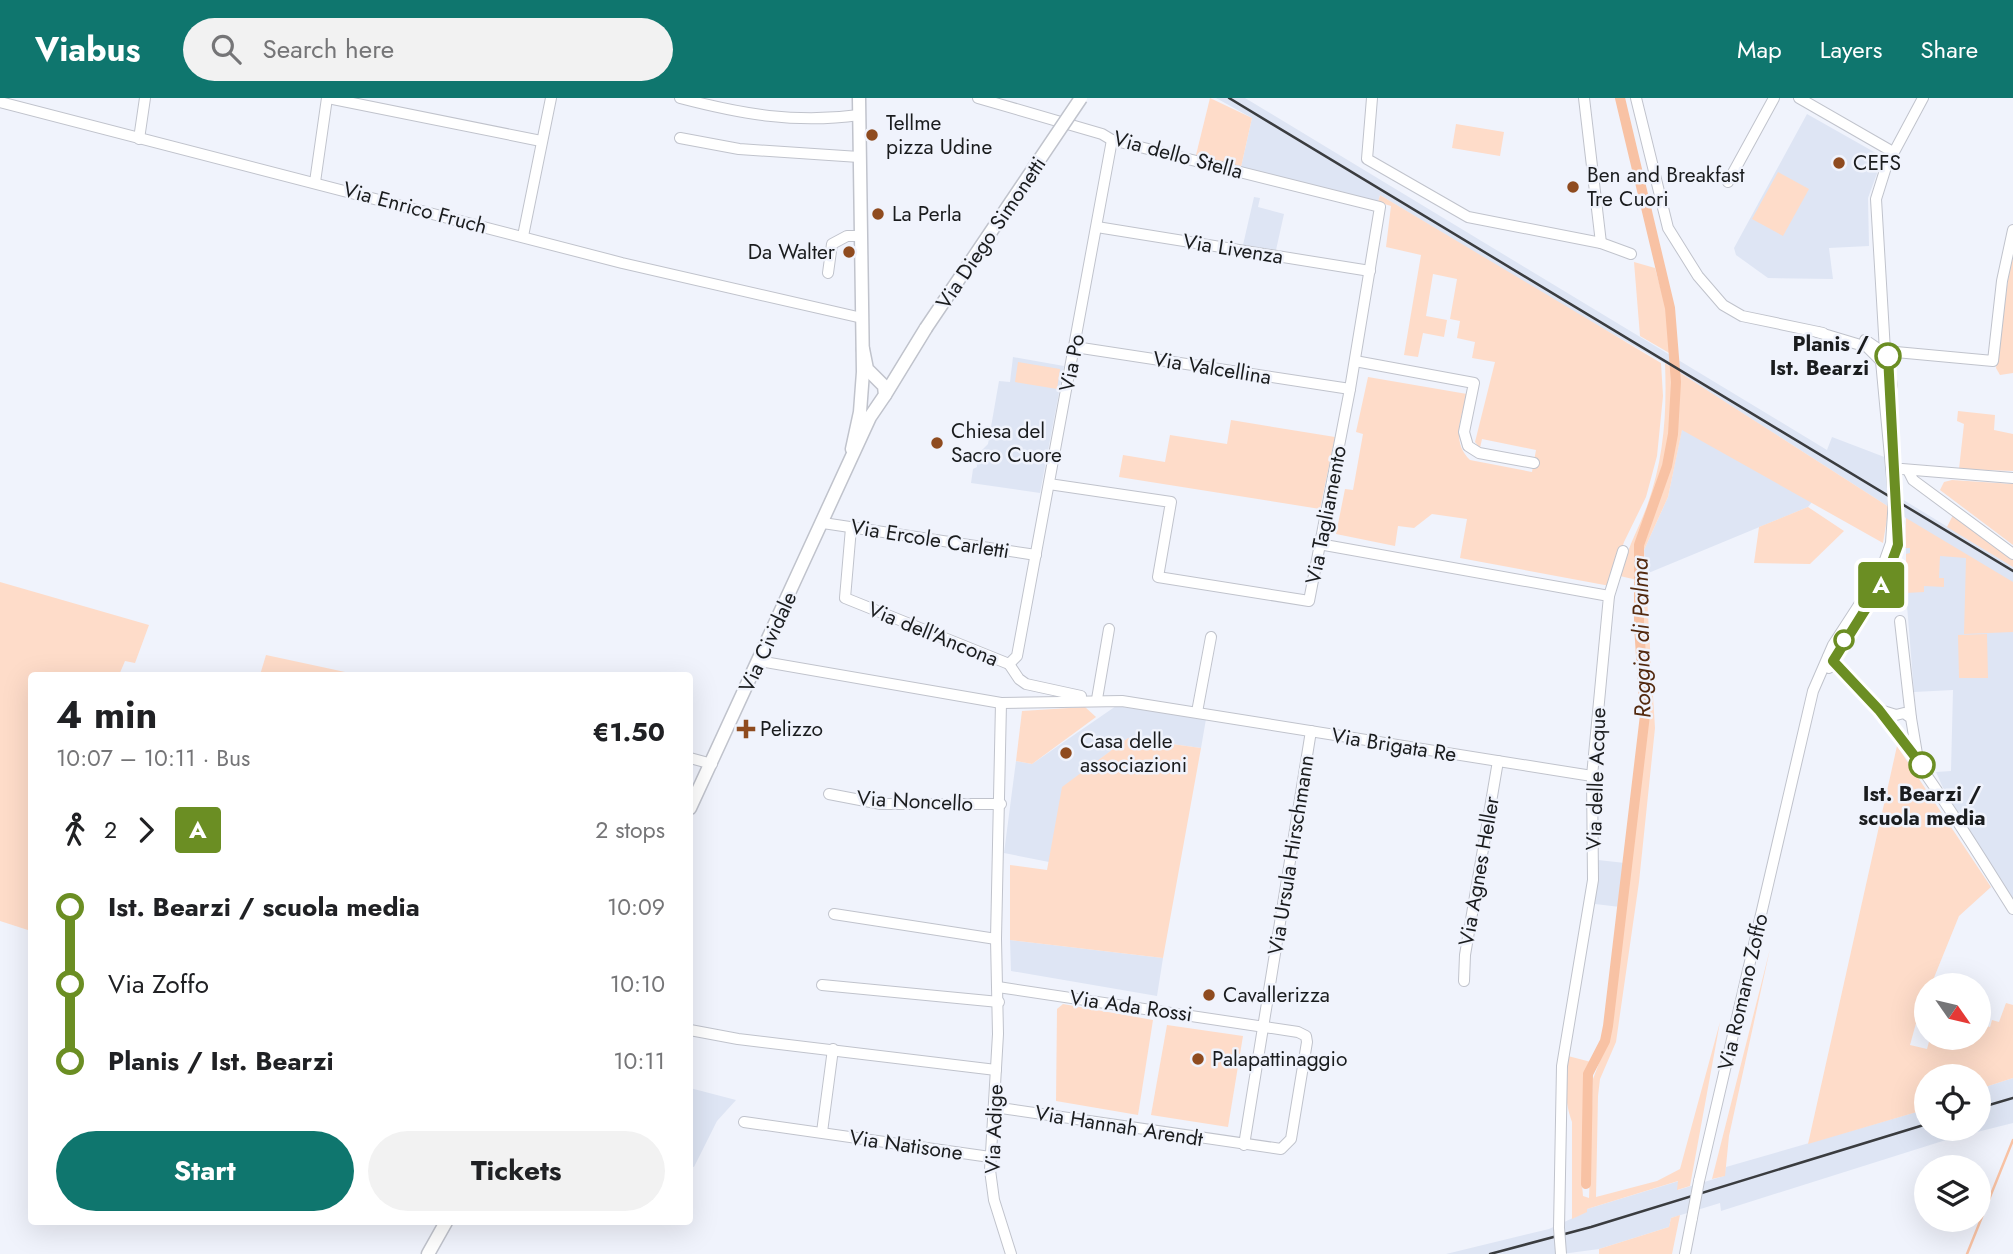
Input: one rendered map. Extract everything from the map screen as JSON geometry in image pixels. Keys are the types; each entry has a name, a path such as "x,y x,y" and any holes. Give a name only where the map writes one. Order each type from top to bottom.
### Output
{"main road":[{"name":"Via Cividale","path":"846,476 860,394 863,349 859,98"},
{"name":"Via Diego Simonetti","path":"881,400 900,367 1081,98"},
{"name":"Via Cividale","path":"693,802 881,400 884,386 867,369 863,349"},
{"name":"Via Diego Simonetti","path":"875,379 886,378 900,367"},
{"path":"875,379 868,380 860,394 869,405 881,400"},
{"path":"428,1254 444,1225"}],"street":[{"path":"139,139 145,98"},
{"path":"314,182 328,98 541,141"},
{"path":"523,236 551,98"},
{"path":"680,98 744,114 796,120 859,115"},
{"name":"Via dello Stella","path":"978,98 1102,134 1112,140 1380,207"},
{"path":"1371,98 1367,159 1468,217 1601,243 1631,254"},
{"path":"1584,98 1601,243"},
{"path":"1636,98 1672,238 1719,301 1735,313 1817,332 1881,354 1993,361 2002,281 2013,230"},
{"path":"1728,182 1774,98"},
{"path":"1799,98 1893,152"},
{"path":"1923,98 1879,183 1875,215 1881,354 1890,363 1894,468 2013,478"},
{"name":"Via Enrico Fruch","path":"0,102 622,263 831,311 862,313"},
{"path":"680,138 739,149 859,157"},
{"name":"Via Po","path":"1009,664 1017,656 1112,140"},
{"name":"Via Tagliamento","path":"1049,484 1171,502 1158,577 1309,601 1350,389 1380,207"},
{"name":"Via Livenza","path":"1097,227 1370,271"},
{"path":"828,273 832,244 847,236 860,236"},
{"name":"Via Valcellina","path":"1074,347 1350,389"},
{"path":"1355,361 1474,383 1464,432 1468,446 1479,453 1534,463"},
{"name":"Via Romano Zoffo","path":"1685,1254 1699,1181 1804,730 1830,659 1885,564 1891,542 1894,512 1894,468"},
{"name":"Via Romano Zoffo","path":"1830,659 1887,575 1898,545 1894,468"},
{"path":"1908,470 1913,480 2013,554"},
{"path":"1931,492 1935,472"},
{"name":"Via Ercole Carletti","path":"823,523 1036,555"},
{"name":"Via dell'Ancona","path":"851,528 845,598 1009,664"},
{"path":"1320,544 1609,597"},
{"name":"Via delle Acque","path":"1561,1254 1559,1228 1562,1066 1592,880 1592,776 1609,597 1623,551"},
{"path":"1900,621 1914,748 1923,767"},
{"path":"1095,699 1109,629"},
{"path":"1197,712 1211,637"},
{"path":"1830,659 1879,710 1923,767 2013,909"},
{"name":"Via Brigata Re","path":"759,661 1001,703 1023,704 1058,696"},
{"path":"1009,664 1026,684 1023,704"},
{"name":"Via Brigata Re","path":"1026,684 1058,696 1197,712 1592,776"},
{"path":"1891,726 1907,698"},
{"name":"Via Adige","path":"1001,703 1001,804 996,939 999,1002 990,1157 994,1200 1011,1254"},
{"path":"1879,710 1911,718"},
{"path":"1898,734 1912,729"},
{"name":"Via Ursula Hirschmann","path":"1244,1145 1311,731"},
{"path":"693,759 712,764"},
{"name":"Via Agnes Heller","path":"1464,981 1464,963 1498,761"},
{"name":"Via Noncello","path":"829,794 881,804 1001,804"},
{"path":"834,914 996,939"},
{"path":"822,985 999,1002"},
{"name":"Via Ada Rossi","path":"998,987 1302,1033 1307,1038 1307,1045 1290,1142 1276,1150 1244,1145"},
{"path":"693,1030 996,1070"},
{"name":"Via Natisone","path":"822,1132 833,1049"},
{"name":"Via Hannah Arendt","path":"994,1107 1244,1145"},
{"name":"Via Natisone","path":"744,1122 990,1157"}],"shaded area":[{"path":"1210,98 1252,118 1241,167 1196,155"},
{"path":"1216,98 1245,98 1827,450 1832,437 1887,458 1889,491 2013,567 2013,899 1944,790 1936,772 1951,771 1953,690 1914,692 1906,593 1906,518 1666,364 1570,310 1380,195 1378,202 1241,167 1252,118"},
{"path":"1807,114 1883,157 1868,198 1869,246 1829,248 1833,279 1768,278 1736,255 1734,248"},
{"path":"1456,124 1504,132 1500,156 1452,148"},
{"path":"1778,172 1809,189 1783,236 1752,219"},
{"path":"1380,195 1661,363 1663,396 1657,456 1646,497 1624,542 1610,586 1460,558 1467,519 1432,514 1414,528 1398,526 1395,546 1336,534 1345,489 1353,490 1363,434 1356,432 1368,377 1467,394 1459,438 1464,453 1470,460 1532,472 1536,450 1482,439 1480,448 1475,442 1495,362 1472,358 1475,342 1457,338 1460,321 1450,319 1457,279 1433,274 1426,316 1447,320 1444,337 1423,333 1418,357 1404,355 1421,255 1386,247 1391,206 1378,202"},
{"path":"1254,197 1260,198 1258,207 1284,214 1276,250 1243,245"},
{"path":"2013,243 2013,373 2000,375 1996,368"},
{"path":"1634,262 1655,268 1666,308 1671,354 1640,336"},
{"path":"1013,357 1064,366 1040,493 971,483 973,469 977,467 976,456 988,444 999,381 1010,382"},
{"path":"1018,362 1060,369 1057,389 1015,382"},
{"path":"1665,363 1671,367 1672,419 1658,487 1636,545 1637,580 1620,576 1653,488 1661,453 1665,418"},
{"path":"1677,371 1889,507 1883,543 1682,430 1668,497 1644,550 1655,728 1639,882 1616,1042 1600,1079 1596,1197 1657,1181 1680,1169 1720,1022 1690,1186 1677,1190 1678,1181 1587,1209 1587,1212 1572,1219 1572,1122 1566,1089 1568,1056 1591,1062 1585,1075 1582,1184 1583,1196 1589,1198 1593,1079 1612,1029 1647,719 1641,547 1667,478 1676,433"},
{"path":"1958,411 1995,415 1994,430 2013,434 2013,471 1959,469 1964,424 1957,421"},
{"path":"1231,420 1335,437 1320,509 1119,477 1123,455 1165,462 1170,435 1227,444"},
{"path":"1682,429 1812,502 1808,507 1646,574 1644,550 1668,497"},
{"path":"1952,480 2013,484 2013,545 1940,490 1944,482"},
{"path":"1808,507 1844,531 1810,564 1754,563 1759,527"},
{"path":"1954,513 2013,556 2013,567 1947,527"},
{"path":"1906,518 2013,582 2013,632 1964,634 1966,558 1940,556 1939,578 1944,578 1944,587 1924,586 1924,592 1906,593 1906,554 1910,553 1910,548 1905,548"},
{"path":"0,582 149,625 135,663 125,661 120,672 28,672 28,930 0,921"},
{"path":"1987,634 1988,678 1959,678 1958,635"},
{"path":"266,655 345,672 261,672"},
{"path":"1116,706 1206,719 1201,748 1128,738 1063,787 1049,862 1004,853 1016,761 1032,764"},
{"path":"1085,707 1096,717 1032,764 1016,761 1022,711"},
{"path":"1128,738 1201,748 1163,958 1010,940 1010,865 1047,870 1062,787"},
{"path":"1897,746 1991,887 1959,916 1936,973 1914,973 1914,1030 1910,1045 1914,1046 1914,1050 1992,1050 1992,1020 1999,1022 2006,1003 2013,1005 2013,1078 1991,1085 1991,1064 1914,1064 1914,1113 1808,1144"},
{"path":"1598,860 1625,863 1620,907 1595,904"},
{"path":"1010,940 1163,958 1157,996 1011,971"},
{"path":"1770,949 1729,1136 1725,1176 1712,1179"},
{"path":"1063,1004 1153,1020 1138,1115 1056,1101 1057,1009"},
{"name":"Palapattinaggio","path":"1167,1025 1243,1036 1228,1127 1151,1115"},
{"path":"2013,1078 2013,1123 1991,1128 1991,1085"},
{"path":"693,1089 736,1100 717,1121 694,1167"},
{"path":"1914,1113 1914,1141 1943,1141 1721,1211 1720,1203 1671,1218 1669,1227 1599,1249 1562,1254 1446,1254 1549,1229 1586,1212 1587,1209 1679,1181 1678,1190 1724,1176 1726,1167"},
{"path":"1680,1215 1672,1254 1599,1254 1599,1249 1669,1227 1671,1218"}],"waterway":[{"name":"Roggia di Palma","path":"1586,1184 1588,1074 1605,1041 1608,1026 1645,715 1639,626 1639,545 1667,466 1673,434 1676,382 1670,308 1620,98"},
{"path":"1967,1254 2013,1140"}],"railway":[{"path":"1229,98 2013,571"},
{"path":"1991,1104 2013,1098"},
{"path":"1490,1254 1591,1227 1914,1128"}],"bus line":[{"name":"A","path":"1888,356 1891,370 1898,545 1887,575 1848,633 1833,661 1879,710 1923,767 1922,765"}],"place":[{"name":"Tellme pizza Udine","path":"872,135"},
{"name":"CEFS","path":"1839,163"},
{"name":"Ben and Breakfast Tre Cuori","path":"1573,187"},
{"name":"La Perla","path":"878,214"},
{"name":"Da Walter","path":"849,252"},
{"name":"Planis / Ist. Bearzi","path":"1888,356"},
{"name":"Chiesa del Sacro Cuore","path":"937,443"},
{"name":"Pelizzo","path":"746,729"},
{"name":"Casa delle associazioni","path":"1066,753"},
{"name":"Ist. Bearzi / scuola media","path":"1922,765"},
{"name":"Cavallerizza","path":"1209,995"},
{"name":"Palapattinaggio","path":"1198,1059"}]}
